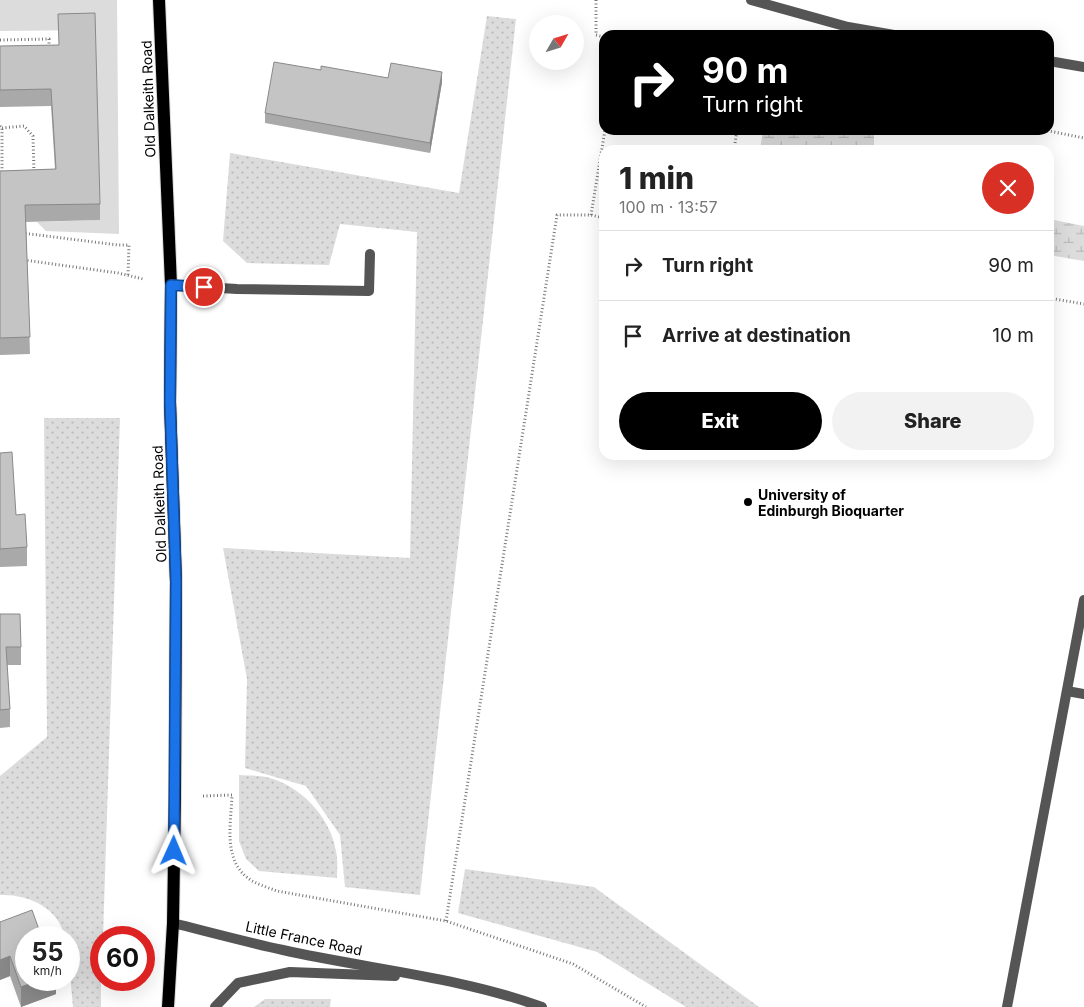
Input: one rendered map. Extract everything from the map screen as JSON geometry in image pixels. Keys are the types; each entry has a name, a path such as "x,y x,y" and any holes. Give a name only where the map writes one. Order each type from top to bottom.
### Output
{"main road":[{"name":"Old Dalkeith Road","path":"159,0 171,285 170,402 176,582 173,923 168,1007"}],"street":[{"path":"751,0 865,30"},
{"path":"1054,62 1084,67"},
{"path":"171,285 237,289 369,291 370,254"},
{"path":"1007,1007 1084,600"},
{"path":"1067,691 1084,694"},
{"name":"Little France Road","path":"173,923 282,950 431,978 522,1000 542,1007"},
{"name":"Little France Road","path":"215,1007 238,983 290,972 431,978"}],"path":[{"path":"596,0 596,35 599,36"},
{"path":"0,40 49,39 49,55"},
{"path":"2,174 1,127 24,126 33,136 34,175"},
{"path":"1054,132 1084,138"},
{"path":"591,215 599,166"},
{"path":"446,921 557,215 599,217"},
{"path":"21,233 129,245 128,276"},
{"path":"18,260 45,262 171,285"},
{"path":"1054,299 1084,304"},
{"path":"175,797 232,795 230,848 237,867 252,881 278,891 446,921 573,964 646,1007"}],"green space":[{"path":"0,0 117,0 119,234 46,231 37,222 100,220 95,30 0,31"},
{"path":"487,16 516,19 420,895 345,887 340,835 306,786 245,768 247,679 223,548 410,558 417,232 340,224 329,265 247,263 223,241 230,153 459,193"},
{"path":"762,135 874,135 874,145 761,145"},
{"path":"1054,220 1084,226 1084,261 1054,256"},
{"path":"44,418 120,418 103,926 90,926 90,991 101,991 101,1007 73,1007 72,991 80,991 80,926 60,926 49,910 40,904 21,897 0,895 0,776 47,737"},
{"path":"239,775 263,776 279,781 302,795 312,804 320,814 333,838 337,858 337,878 259,871 246,859 239,841"},
{"path":"465,869 594,887 759,1007 686,1007 597,952 458,913"},
{"path":"265,999 331,999 330,1007 254,1007"}],"building":[{"path":"95,13 100,204 25,205 30,337 0,338 0,171 56,169 51,89 0,90 0,46 59,45 58,14"},
{"path":"274,62 321,70 321,66 388,78 391,63 442,72 430,143 265,113"},
{"path":"12,452 16,515 25,514 27,547 0,549 0,453"},
{"path":"0,614 20,614 21,647 6,647 10,709 0,710"},
{"path":"32,910 38,926 15,926 15,970 10,956 0,960 0,922"}],"place":[{"name":"University of Edinburgh Bioquarter","path":"748,502"}],"route":[{"path":"174,851 176,582 170,402 171,285 204,287"}]}
